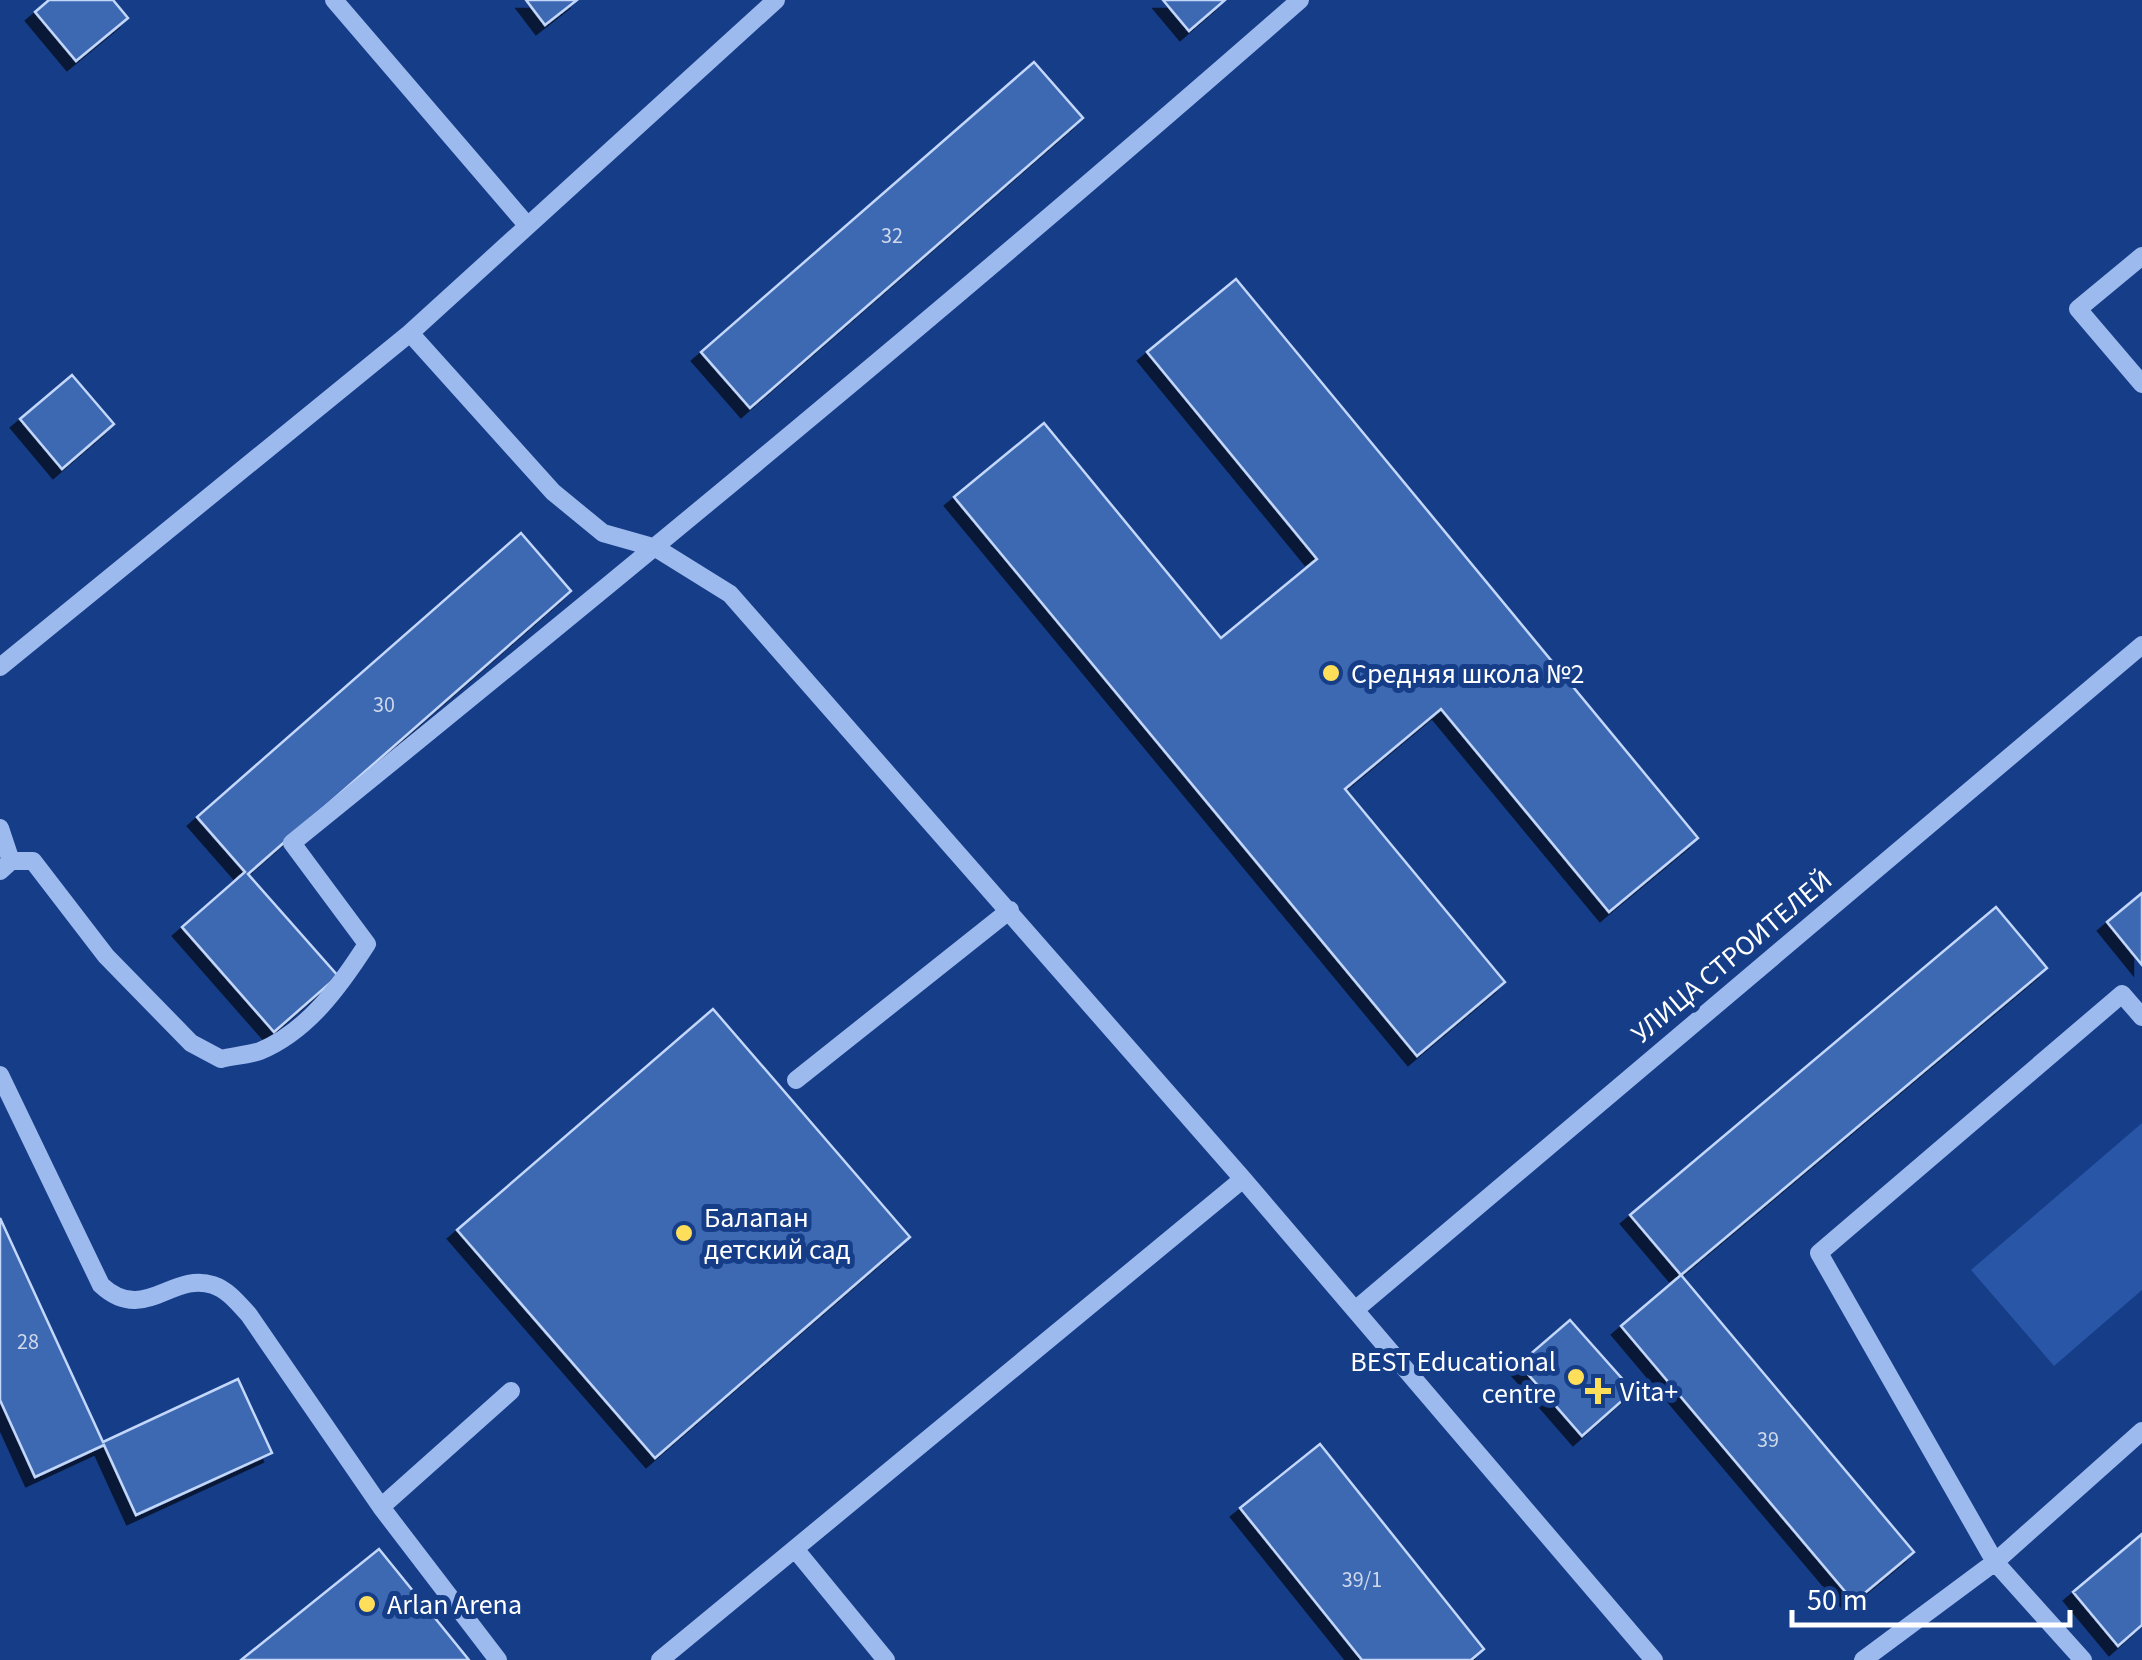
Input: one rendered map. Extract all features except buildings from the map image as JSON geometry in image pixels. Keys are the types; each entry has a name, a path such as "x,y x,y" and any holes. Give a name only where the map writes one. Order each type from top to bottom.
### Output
{"street":[{"path":"334,0 528,225"},
{"path":"0,666 410,333 776,0"},
{"path":"0,828 5,866 26,858 38,866 106,956 191,1043 221,1059 260,1050 307,1021 342,984 367,944 292,843 656,548 1122,156 1300,0"},
{"path":"2142,256 2078,310 2142,384"},
{"path":"410,333 552,492 604,532 656,548 730,594 1010,910 1654,1660"},
{"name":"УЛИЦА СТРОИТЕЛЕЙ","path":"1354,1310 2142,645"},
{"path":"796,1080 1010,910"},
{"path":"2084,1660 1994,1562 1819,1254 2122,994 2142,1017"},
{"path":"0,1075 101,1285 122,1301 144,1300 197,1282 228,1292 249,1315 381,1507 498,1660"},
{"path":"660,1660 1243,1179"},
{"path":"381,1507 510,1391"},
{"path":"1864,1660 1994,1562 2142,1430"},
{"path":"795,1549 886,1660"}],"shaded area":[{"path":"2142,1123 2142,1290 2054,1366 1971,1270"}],"place":[{"name":"Средняя школа №2","path":"1331,673"},
{"name":"Балапан детский сад","path":"684,1233"},
{"name":"BEST Educational centre","path":"1576,1377"},
{"name":"Vita+","path":"1598,1391"},
{"name":"Arlan Arena","path":"367,1604"}]}
